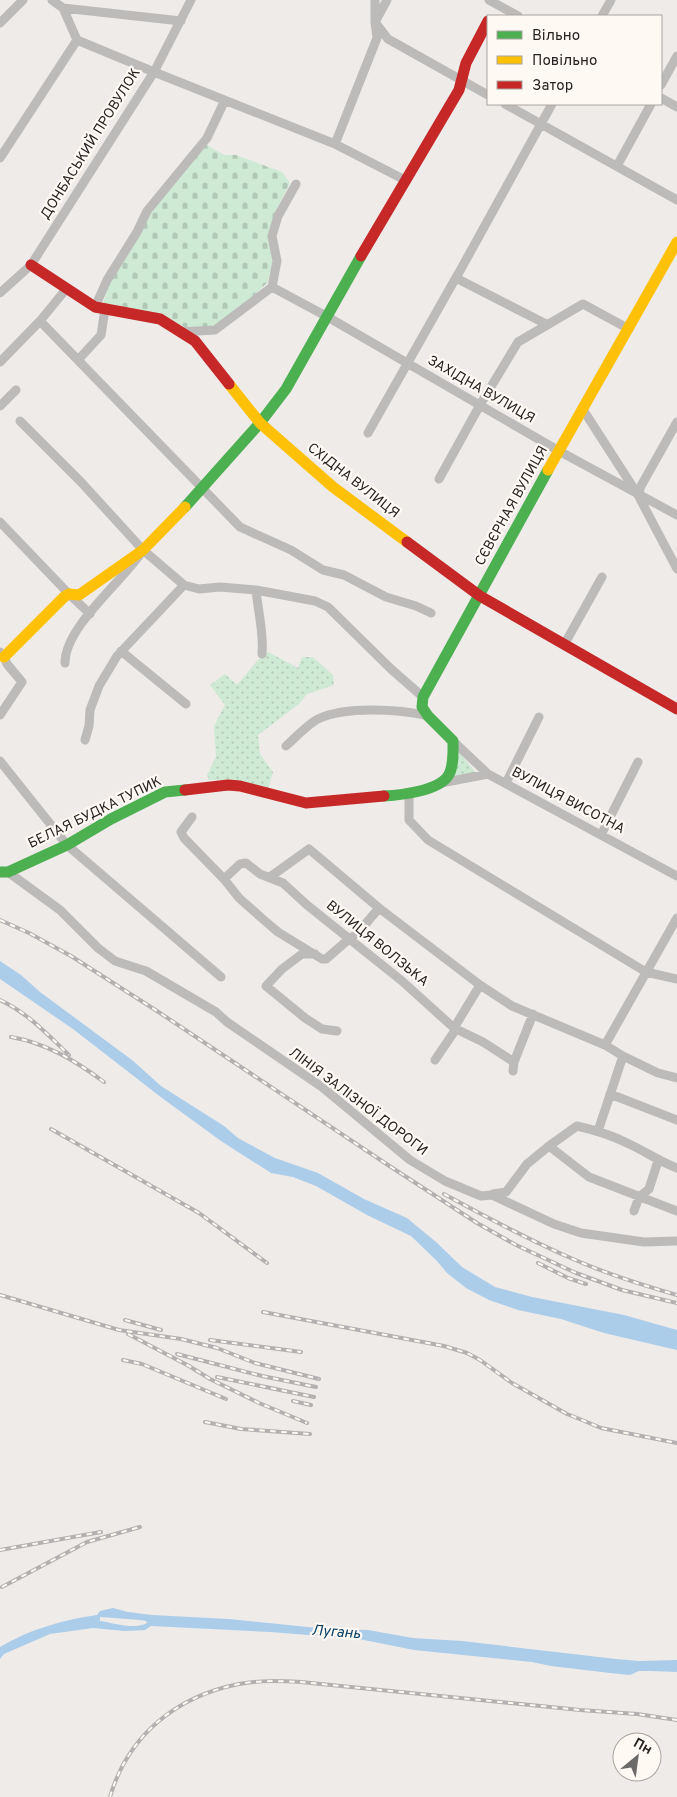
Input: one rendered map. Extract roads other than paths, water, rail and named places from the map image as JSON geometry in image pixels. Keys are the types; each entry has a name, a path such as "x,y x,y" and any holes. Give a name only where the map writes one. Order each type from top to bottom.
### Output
{"street":[{"path":"0,23 22,0"},
{"path":"52,0 63,8 182,21"},
{"name":"ДОНБАСЬКИЙ ПРОВУЛОК","path":"0,294 31,265 154,72 182,21 191,0"},
{"path":"335,144 377,38 375,0"},
{"path":"375,22 387,0"},
{"path":"603,15 611,0"},
{"path":"491,15 496,2 516,15"},
{"path":"63,8 77,40 335,144 405,180"},
{"path":"375,22 388,38 487,94"},
{"path":"0,715 22,682 7,664 2,654 69,594 79,595 143,550 202,489 260,423 286,389 326,316 459,90 464,66 487,23"},
{"path":"0,158 77,40"},
{"path":"662,83 677,56"},
{"path":"662,99 677,107"},
{"path":"78,360 101,335 100,308 107,280 138,232 147,211 206,138 225,100"},
{"path":"507,105 677,200"},
{"path":"368,433 551,105"},
{"path":"617,166 650,105"},
{"path":"180,332 215,330 272,287 277,261 272,236 278,216 296,184"},
{"name":"СЄВЄРНАЯ ВУЛИЦЯ","path":"423,698 582,408 677,242"},
{"name":"СХІДНА ВУЛИЦЯ","path":"31,265 100,308 160,319 195,341 260,423 333,487 480,596 677,709"},
{"path":"457,276 546,324"},
{"name":"ЗАХІДНА ВУЛИЦЯ","path":"272,287 326,316 559,451 677,515"},
{"path":"0,362 40,321 67,288"},
{"path":"439,479 518,342 546,324 584,304 628,329"},
{"path":"40,321 240,527 291,550 324,570 344,575 386,597 432,613"},
{"path":"0,406 16,390"},
{"path":"582,408 638,495 677,569"},
{"path":"20,421 81,482 143,550 184,585 199,589 220,587 256,590 315,601 328,607 423,698 422,706 428,716 453,741 452,763 448,776 441,783"},
{"path":"638,495 641,486 677,422"},
{"path":"0,522 90,614"},
{"path":"65,663 65,656 73,636 133,566 143,550"},
{"path":"564,645 602,577"},
{"path":"85,740 89,726 90,710 99,686 116,656 184,585"},
{"path":"256,590 259,617 264,637 262,654"},
{"path":"121,652 186,704"},
{"path":"286,746 318,719 352,710 413,712 428,716"},
{"path":"506,783 539,717"},
{"name":"ВУЛИЦЯ ВИСОТНА","path":"453,741 488,774 677,876"},
{"path":"0,761 67,845 221,977"},
{"path":"601,835 638,762"},
{"path":"441,783 488,774"},
{"name":"БЕЛАЯ БУДКА ТУПИК","path":"4,872 67,845 165,792 191,788 240,786 306,803 409,794 441,783"},
{"path":"409,794 409,820 428,840 646,972 677,980"},
{"path":"192,817 182,832 184,838 224,879 239,898 265,921 284,936 316,954 322,960 326,959 357,934 378,908"},
{"path":"270,877 309,849 378,908 480,985 512,1006 605,1045 658,1073 677,1078"},
{"name":"ВУЛИЦЯ ВОЛЗЬКА","path":"224,879 240,864 246,864 260,874 283,883 306,905 402,981 454,1028 483,1042 514,1066 533,1014"},
{"name":"ЛІНІЯ ЗАЛІЗНОЇ ДОРОГИ","path":"4,872 60,910 98,948 116,961 146,970 216,1012 227,1022 322,1087 410,1160 445,1181 481,1196 492,1194 554,1224 581,1233 644,1242 677,1241"},
{"path":"605,1045 677,918"},
{"path":"316,954 302,954 282,969 266,986 305,1018 322,1029 337,1030"},
{"path":"435,1060 454,1032 454,1028 480,985"},
{"path":"598,1131 623,1056"},
{"path":"610,1094 677,1120"},
{"path":"492,1194 506,1192 527,1164 578,1126 598,1131 628,1144 658,1161 677,1168"},
{"path":"549,1146 589,1177 677,1211"},
{"path":"634,1211 639,1197 649,1189 658,1161"}],"water":[{"path":"0,961 132,1060 161,1086 224,1126 238,1138 275,1158 318,1173 364,1199 407,1218 462,1267 495,1287 532,1297 624,1315 677,1330 677,1350 604,1333 561,1319 518,1310 489,1300 466,1288 447,1273 411,1236 367,1215 316,1186 293,1177 271,1173 221,1141 73,1029 0,979"},
{"name":"Лугань","path":"113,1608 152,1615 229,1619 327,1629 368,1630 413,1638 462,1641 639,1661 677,1660 677,1672 639,1671 630,1675 532,1662 414,1650 359,1639 151,1626 145,1630 125,1631 93,1628 50,1634 4,1654 0,1659 0,1647 23,1635 47,1626 97,1615 100,1611","holes":["100,1617 140,1620 147,1623 136,1626 124,1625 100,1621"]}],"railway":[{"path":"0,920 29,933 71,956 477,1223 516,1245 576,1273 622,1290 677,1303"},
{"path":"0,1000 20,1011 69,1055"},
{"path":"11,1037 48,1048 83,1067 104,1082"},
{"path":"51,1129 199,1213 267,1263"},
{"path":"444,1194 508,1228 573,1259 599,1270 677,1295"},
{"path":"538,1263 568,1278 586,1284"},
{"path":"0,1295 119,1330 181,1339 217,1348 255,1363 319,1379"},
{"path":"263,1312 444,1346 467,1353 512,1383 567,1414 601,1428 677,1443"},
{"path":"125,1320 161,1330"},
{"path":"128,1334 210,1379 259,1403 307,1423"},
{"path":"210,1340 301,1352"},
{"path":"177,1354 262,1376 316,1387"},
{"path":"123,1360 142,1364 226,1399"},
{"path":"217,1377 314,1397"},
{"path":"293,1401 311,1405"},
{"path":"205,1422 241,1429 310,1434"},
{"path":"2,1587 87,1542 140,1527"},
{"path":"0,1550 101,1532"},
{"path":"110,1797 118,1775 129,1755 142,1737 158,1722 195,1698 239,1684 270,1681 301,1682 637,1714 677,1720"}]}
